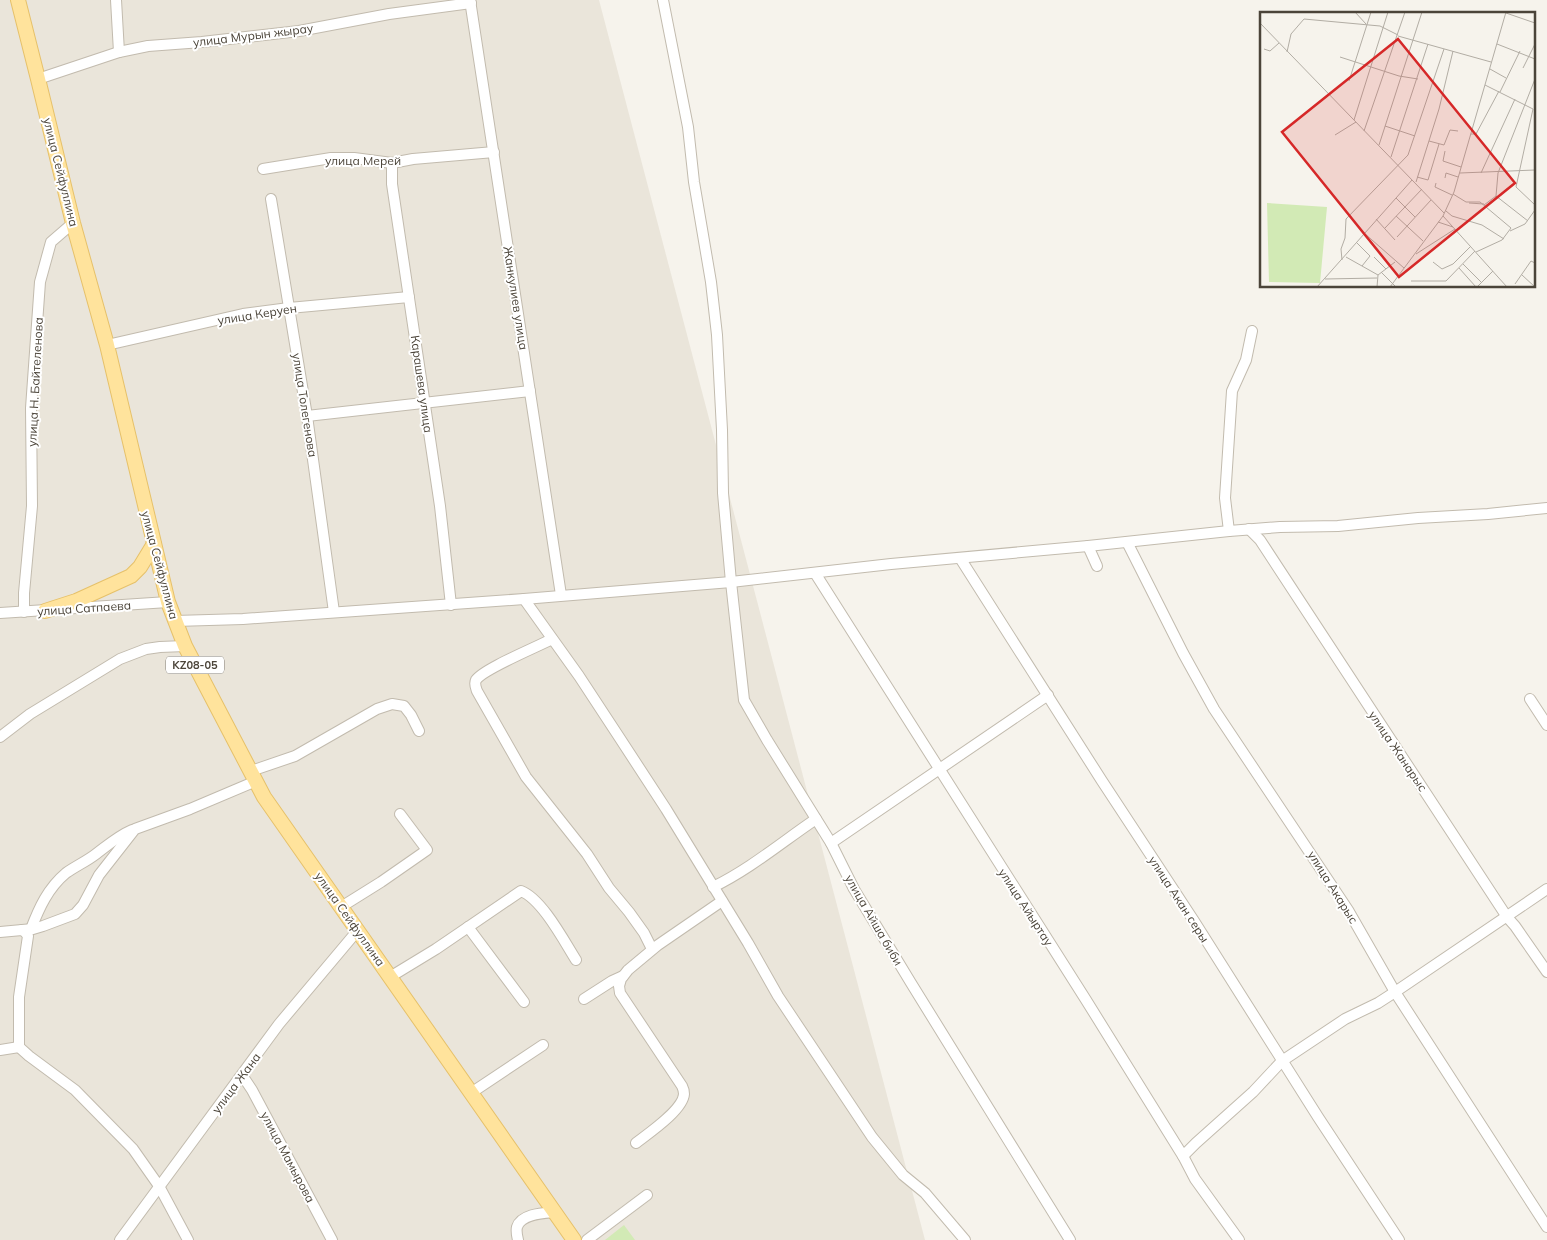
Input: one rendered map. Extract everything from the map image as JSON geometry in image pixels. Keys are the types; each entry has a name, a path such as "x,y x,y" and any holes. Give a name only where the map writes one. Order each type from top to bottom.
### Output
{"main road":[{"name":"улица Сейфуллина","path":"18,0 73,223 107,345 168,602 185,646 264,797 574,1240"},
{"path":"45,611 76,601 131,576 140,567 154,544"}],"street":[{"path":"116,0 119,52"},
{"name":"улица Айша биби","path":"663,0 688,127 694,182 708,262 716,326 722,430 723,493 744,700 831,843 854,889 1070,1240"},
{"name":"улица Мурын жырау","path":"38,79 119,52 148,46 299,31 388,14 470,2"},
{"name":"Жанкулиев улица","path":"470,2 561,595"},
{"name":"улица Мерей","path":"263,169 331,158 354,158 392,163 413,159 494,152"},
{"name":"Карашева улица","path":"392,163 392,184 440,506 451,605"},
{"name":"улица Толегенова","path":"271,199 308,416 334,612"},
{"name":"улица Н. Байтеленова","path":"24,612 32,506 31,408 40,282 51,242 73,223"},
{"name":"улица Керуен","path":"107,345 243,314 409,296"},
{"path":"1229,531 1225,498 1232,391 1246,360 1252,331"},
{"path":"308,416 530,391"},
{"path":"175,621 243,619 451,605 731,582 1250,529 1338,526 1547,508"},
{"name":"улица Жанарыс","path":"1250,529 1260,540 1507,917 1516,926 1547,972"},
{"name":"улица Акарыс","path":"1128,542 1214,709 1348,910 1395,992 1547,1227"},
{"path":"1088,546 1097,566"},
{"name":"улица Акан серы","path":"960,558 1399,1240"},
{"name":"улица Айыртау","path":"815,572 1086,1000 1196,1179 1239,1240"},
{"path":"524,599 579,676 666,809 778,996 872,1137 896,1168 925,1193 965,1240"},
{"name":"улица Сатпаева","path":"0,613 168,602"},
{"path":"552,639 486,671 476,680 477,691 526,777 587,854 609,888 644,933 652,949"},
{"path":"0,737 30,714 120,659 146,649 185,646"},
{"path":"831,843 1048,695"},
{"path":"1530,699 1547,725"},
{"path":"188,1240 158,1186 133,1149 75,1090 19,1047 19,997 28,936 25,932 52,888 66,874 96,855 124,833 190,809 295,756 377,709 392,704 404,706 419,730"},
{"path":"341,907 427,850 400,814"},
{"path":"713,887 756,862 784,840 816,819"},
{"path":"0,932 26,930 43,926 74,914 89,896 100,876 136,829"},
{"path":"1183,1156 1196,1142 1253,1092 1282,1061 1345,1019 1378,1003 1395,992 1547,889"},
{"path":"390,977 468,928 521,891 528,894 544,911 576,960"},
{"path":"636,1143 673,1112 680,1104 684,1094 682,1086 620,993 619,986 628,970 652,949 722,901"},
{"path":"468,928 524,1002"},
{"name":"улица Жана","path":"120,1240 279,1024 358,930"},
{"path":"584,999 612,981 624,976"},
{"path":"471,1093 543,1045"},
{"path":"0,1050 19,1047"},
{"name":"улица Мамырова","path":"242,1075 252,1090 332,1240"},
{"path":"587,1240 647,1195"},
{"path":"518,1240 516,1229 520,1222 534,1214 554,1212"}],"shaded area":[{"path":"0,0 599,0 925,1240 0,1240"}],"green space":[{"path":"624,1225 635,1240 605,1240"}]}
